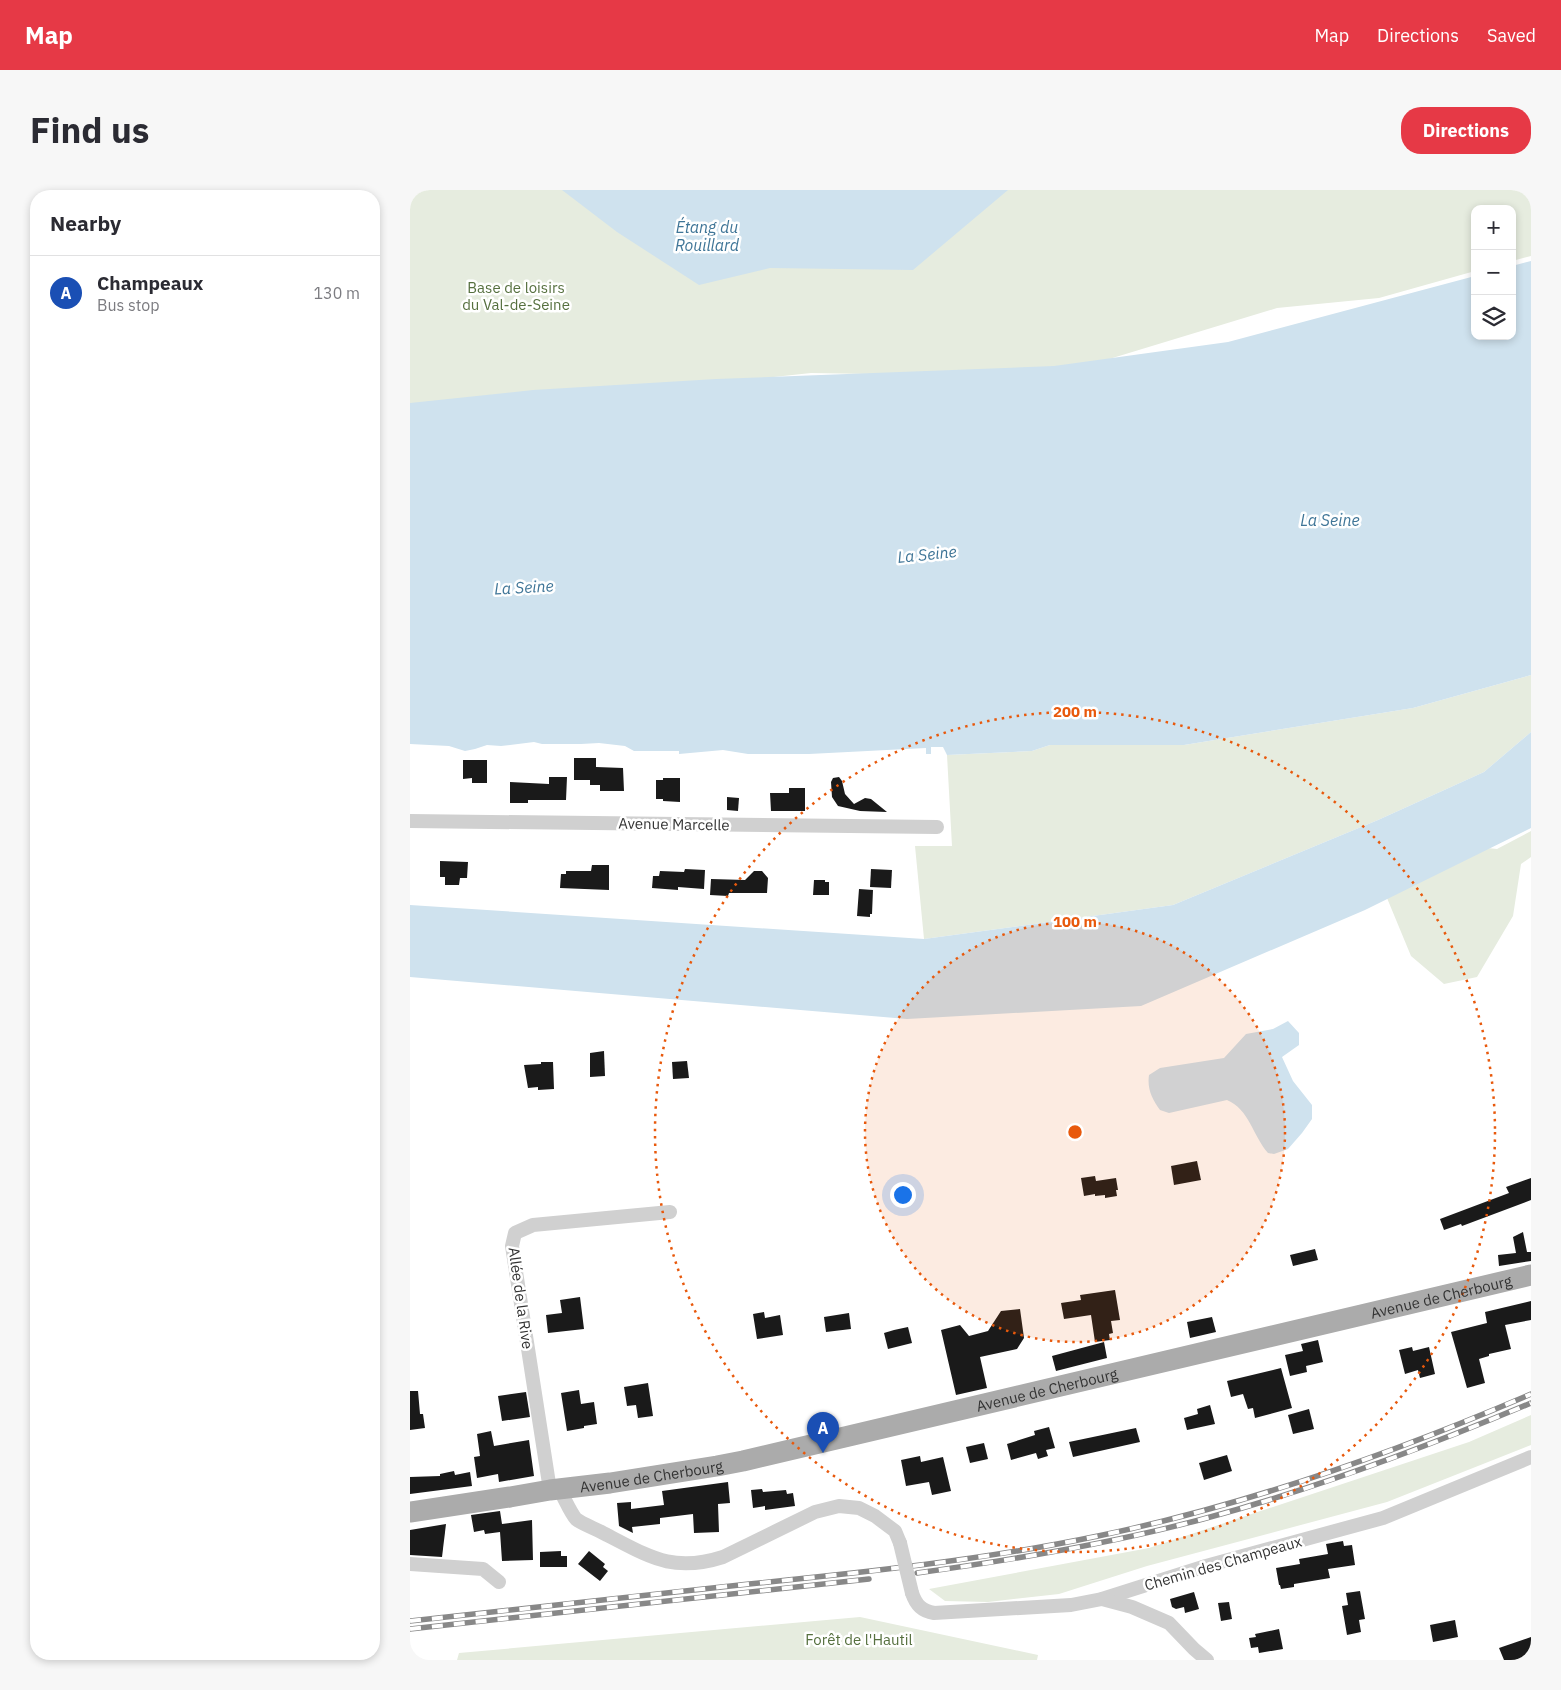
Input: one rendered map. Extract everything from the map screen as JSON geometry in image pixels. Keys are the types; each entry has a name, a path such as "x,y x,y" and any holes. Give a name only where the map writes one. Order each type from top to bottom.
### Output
{"main road":[{"name":"Avenue de Cherbourg","path":"410,1512 718,1466 799,1449 1531,1275"}],"street":[{"name":"Avenue Marcelle","path":"410,821 937,827"},
{"name":"Allée de la Rive","path":"554,1489 512,1246 515,1233 533,1225 670,1212"},
{"name":"Chemin des Champeaux","path":"554,1489 576,1519 650,1557 664,1562 689,1563 723,1557 815,1512 839,1506 859,1508 875,1516 895,1531 900,1543 915,1601 922,1609 934,1613 1071,1605 1102,1599 1206,1566 1383,1518 1531,1458"},
{"path":"410,1564 483,1570 499,1582"},
{"path":"1102,1599 1132,1607 1169,1623 1194,1649 1208,1660"}],"green space":[{"name":"Base de loisirs du Val-de-Seine","path":"410,190 1531,190 1531,256 1516,260 1516,205 1471,205 1471,272 1379,298 1277,308 1050,377 811,373 565,399 410,407"},
{"path":"1531,675 1531,732 1484,772 1378,820 1173,905 924,939 915,846 952,846 947,755 1032,751 1050,745 1184,745 1413,708"},
{"path":"1531,831 1531,857 1521,864 1513,916 1477,977 1444,984 1411,956 1382,886 1477,847 1497,849"},
{"path":"1531,1415 1531,1445 1387,1502 1147,1566 1059,1594 988,1602 945,1601 929,1589 1149,1548 1469,1442"},
{"name":"Forêt de l'Hautil","path":"860,1617 1038,1655 1037,1660 457,1660 459,1653"}],"water":[{"name":"Étang du Rouillard","path":"562,190 1008,190 913,270 770,268 699,285 617,232"},
{"name":"La Seine","path":"1531,261 1531,675 1413,708 1184,745 1050,745 1032,751 947,755 943,747 931,747 931,754 926,754 926,748 809,754 748,754 723,750 679,754 679,751 634,751 625,746 599,743 542,744 534,742 501,746 487,745 465,751 449,746 410,744 410,403 533,390 716,379 1054,366 1228,342 1471,277 1471,340 1516,340 1516,265"},
{"path":"1531,732 1531,828 1365,910 1141,1006 907,1019 410,977 410,905 924,939 1173,905 1378,820 1484,772"},
{"path":"1288,1021 1299,1033 1299,1045 1282,1057 1293,1081 1312,1105 1312,1119 1288,1149 1274,1154 1268,1153 1246,1116 1227,1100 1169,1113 1160,1110 1152,1098 1149,1089 1149,1075 1160,1068 1224,1058 1246,1034 1273,1029"}],"building":[{"path":"574,758 596,758 596,767 623,768 624,791 600,791 600,785 590,785 590,780 574,780"},
{"path":"463,760 487,760 487,783 472,783 472,778 463,779"},
{"path":"549,777 567,777 566,800 528,800 528,803 510,803 510,782 549,784"},
{"path":"839,777 845,794 854,804 865,798 871,799 887,812 860,811 838,806 832,797 831,782 833,778"},
{"path":"663,778 680,778 680,802 656,799 656,780 663,780"},
{"path":"789,788 805,788 805,811 771,811 770,793 789,793"},
{"path":"727,797 739,798 738,811 727,810"},
{"path":"440,861 468,862 467,878 460,878 459,885 445,885 445,877 440,877"},
{"path":"592,865 609,865 609,890 560,888 561,874 566,874 566,871 591,871"},
{"path":"685,869 705,870 704,889 652,888 653,876 659,876 660,871 684,872"},
{"path":"871,869 892,870 891,888 870,887"},
{"path":"754,871 762,871 768,878 767,893 729,893 728,896 710,895 711,879 745,880"},
{"path":"814,880 829,882 829,895 813,895"},
{"path":"859,889 873,890 872,914 870,914 870,917 857,916"},
{"path":"604,1051 605,1076 590,1077 590,1053"},
{"path":"687,1061 689,1078 673,1079 672,1062"},
{"path":"541,1062 553,1062 554,1089 538,1090 538,1087 528,1088 524,1065 541,1064"},
{"path":"1197,1161 1201,1180 1174,1185 1171,1166"},
{"path":"1095,1176 1096,1181 1116,1178 1117,1196 1105,1198 1105,1195 1095,1196 1095,1194 1084,1196 1081,1178"},
{"path":"1531,1178 1531,1200 1462,1226 1461,1224 1444,1230 1440,1219 1509,1193 1506,1187"},
{"path":"1523,1232 1527,1252 1531,1252 1531,1261 1499,1266 1498,1255 1516,1253 1513,1237"},
{"path":"1315,1249 1318,1260 1293,1266 1290,1255"},
{"path":"1115,1290 1120,1320 1111,1321 1113,1333 1109,1334 1110,1340 1095,1342 1091,1315 1064,1319 1061,1303 1081,1300 1080,1295"},
{"path":"580,1297 584,1329 548,1333 546,1315 562,1313 560,1300"},
{"path":"1531,1301 1531,1320 1505,1325 1511,1349 1489,1354 1489,1356 1479,1359 1485,1383 1467,1388 1451,1332 1487,1323 1485,1312"},
{"path":"1020,1309 1024,1338 1017,1349 980,1357 987,1388 956,1395 941,1330 960,1325 969,1336 988,1331 1001,1311"},
{"path":"764,1312 765,1318 780,1315 783,1335 757,1339 753,1314"},
{"path":"849,1313 851,1329 826,1332 824,1317"},
{"path":"1212,1317 1216,1332 1190,1338 1187,1322"},
{"path":"908,1327 912,1343 888,1349 884,1333"},
{"path":"1318,1340 1323,1362 1306,1366 1307,1372 1290,1376 1285,1355 1303,1351 1301,1344"},
{"path":"1104,1342 1107,1358 1056,1371 1052,1356"},
{"path":"1412,1347 1413,1351 1429,1347 1435,1374 1420,1378 1418,1370 1405,1374 1399,1350"},
{"path":"1281,1368 1292,1408 1255,1418 1253,1408 1248,1409 1243,1394 1231,1397 1227,1381"},
{"path":"648,1383 653,1416 638,1418 636,1405 627,1406 624,1387"},
{"path":"579,1390 581,1404 594,1402 597,1424 567,1431 561,1393"},
{"path":"410,1391 418,1391 420,1414 423,1414 425,1428 410,1430"},
{"path":"526,1392 530,1417 502,1421 498,1396"},
{"path":"1210,1405 1215,1424 1187,1430 1184,1418 1198,1414 1197,1409"},
{"path":"1309,1409 1314,1429 1293,1434 1288,1415"},
{"path":"1049,1427 1055,1448 1046,1450 1048,1456 1038,1459 1036,1453 1011,1460 1007,1444 1035,1435 1034,1431"},
{"path":"1136,1428 1140,1442 1073,1457 1069,1442"},
{"path":"491,1431 494,1446 529,1440 534,1476 499,1482 498,1474 477,1478 474,1457 480,1456 477,1434"},
{"path":"984,1443 988,1459 970,1463 966,1447"},
{"path":"1227,1455 1232,1471 1204,1480 1199,1463"},
{"path":"920,1456 921,1462 943,1457 951,1491 932,1495 929,1482 906,1486 901,1460"},
{"path":"454,1471 455,1475 470,1472 472,1486 410,1494 410,1477 440,1476 440,1474"},
{"path":"728,1482 730,1503 718,1504 719,1532 694,1533 693,1514 660,1518 660,1524 632,1527 633,1533 619,1526 617,1503 631,1502 631,1509 664,1505 662,1491"},
{"path":"762,1489 763,1492 786,1490 787,1494 793,1493 795,1506 765,1510 765,1506 753,1508 751,1490"},
{"path":"500,1511 502,1524 532,1520 533,1560 502,1561 500,1532 485,1534 484,1530 474,1532 471,1515"},
{"path":"446,1524 442,1557 410,1555 410,1530"},
{"path":"1343,1541 1344,1546 1352,1545 1355,1565 1328,1569 1330,1578 1294,1584 1294,1587 1281,1589 1276,1568 1300,1564 1299,1559 1328,1554 1326,1544"},
{"path":"561,1551 561,1556 567,1556 567,1567 540,1567 540,1552"},
{"path":"589,1551 605,1564 603,1567 608,1571 600,1581 578,1564"},
{"path":"1360,1591 1365,1619 1359,1620 1361,1632 1347,1635 1342,1606 1348,1605 1346,1593"},
{"path":"1194,1592 1199,1609 1185,1613 1184,1607 1176,1609 1172,1607 1170,1599"},
{"path":"1229,1602 1232,1619 1221,1621 1218,1603"},
{"path":"1455,1620 1458,1637 1433,1642 1430,1625"},
{"path":"1279,1629 1283,1649 1259,1653 1258,1647 1251,1648 1249,1638 1256,1637 1255,1634"},
{"path":"1531,1637 1531,1660 1504,1660 1499,1648"}],"railway":[{"path":"410,1621 837,1575 1011,1552 1098,1536 1209,1509 1318,1476 1425,1437 1531,1394"},
{"path":"917,1573 1061,1550 1203,1519 1286,1495 1369,1467 1531,1403"},
{"path":"410,1629 869,1579"}],"place":[{"name":"Champeaux","path":"823,1453"}]}
